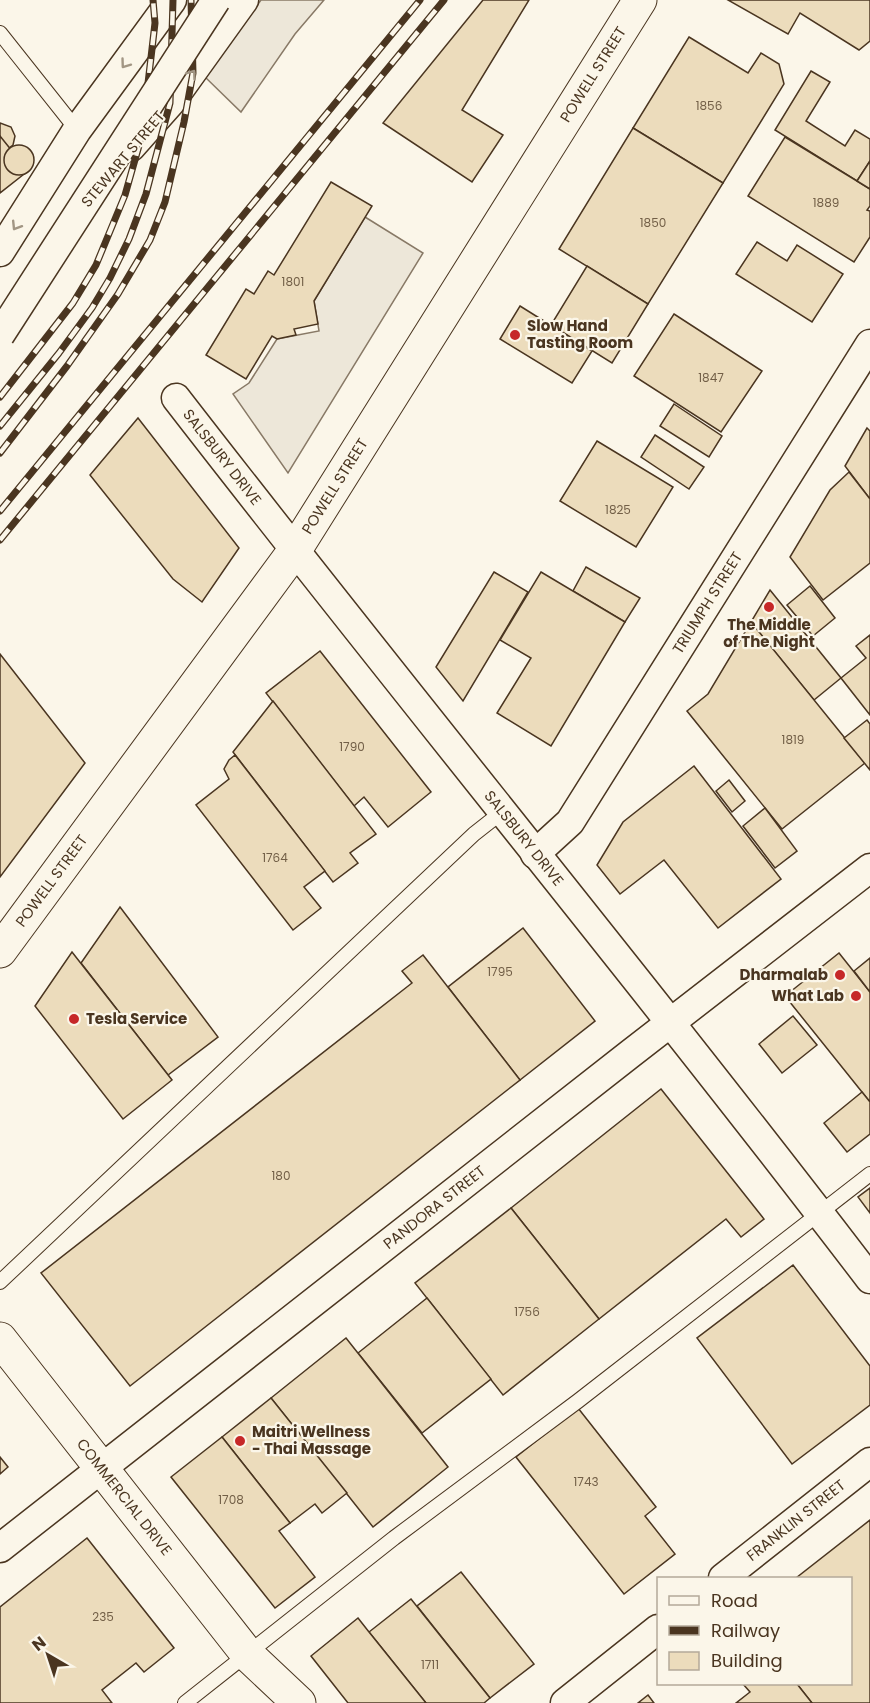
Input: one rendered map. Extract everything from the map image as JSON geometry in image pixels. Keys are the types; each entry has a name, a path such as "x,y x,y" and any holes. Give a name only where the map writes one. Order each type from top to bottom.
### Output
{"main road":[{"name":"POWELL STREET","path":"0,951 295,550 640,0"},
{"name":"COMMERCIAL DRIVE","path":"0,1339 248,1654 299,1703"},
{"name":"COMMERCIAL DRIVE","path":"248,1654 274,1703"}],"street":[{"path":"0,252 77,130 172,0"},
{"path":"0,335 216,0"},
{"name":"STEWART STREET","path":"0,318 103,178 170,103 244,0"},
{"name":"TRIUMPH STREET","path":"535,854 570,822 870,344"},
{"name":"SALSBURY DRIVE","path":"176,398 870,1279"},
{"name":"PANDORA STREET","path":"0,1548 870,868"},
{"name":"FRANKLIN STREET","path":"724,1577 870,1462"},
{"path":"565,1703 657,1630"}],"lane":[{"path":"0,33 77,130"},
{"path":"0,1282 474,834 502,812"},
{"path":"186,1703 394,1538 578,1401 870,1174"}],"shaded area":[{"path":"261,0 324,0 295,34 241,112 205,77"},
{"path":"365,217 423,253 288,473 233,394 249,383 277,339 319,331 314,301"}],"building":[{"path":"483,0 529,0 462,110 503,135 472,182 383,123"},
{"path":"728,0 870,0 870,41 859,50 800,13 788,34"},
{"path":"689,37 748,73 761,53 779,64 784,84 723,183 633,128"},
{"path":"811,71 830,82 806,121 845,146 855,130 870,139 870,161 857,181 775,130"},
{"path":"0,123 11,127 15,136 13,145 0,152"},
{"path":"633,128 723,183 648,304 559,249"},
{"path":"0,136 28,171 0,193"},
{"path":"785,137 870,189 870,206 867,210 870,211 870,237 854,262 748,196"},
{"path":"19,145 25,146 33,154 33,166 25,174 19,175 13,174 5,166 4,160 5,154 13,146"},
{"path":"870,161 870,189 857,181"},
{"path":"331,182 372,206 314,301 318,324 294,329 296,335 277,339 272,336 246,379 206,355 246,289 254,294 268,271 274,275"},
{"path":"757,242 787,261 797,245 843,274 812,322 736,274"},
{"path":"587,266 648,304 612,363 551,325"},
{"path":"520,306 592,351 572,383 500,339"},
{"path":"674,314 762,371 721,432 634,376"},
{"path":"674,404 722,436 709,457 660,426"},
{"path":"138,418 239,548 202,602 173,579 90,475"},
{"path":"867,428 870,431 870,499 845,466"},
{"path":"655,435 704,467 689,489 641,457"},
{"path":"597,441 673,487 636,547 560,501"},
{"path":"849,472 870,499 870,563 823,600 790,557 830,490"},
{"path":"586,567 640,598 625,622 573,591"},
{"path":"494,572 528,592 463,701 436,667"},
{"path":"541,572 625,622 551,746 497,713 531,658 500,640"},
{"path":"810,586 835,618 813,636 787,605"},
{"path":"770,590 841,678 814,700 751,622"},
{"path":"751,622 865,763 782,829 687,711 708,694"},
{"path":"870,635 870,715 841,678 866,658 856,646"},
{"path":"320,651 431,792 388,827 364,797 354,806 266,693"},
{"path":"0,654 85,763 0,877"},
{"path":"273,701 376,834 350,853 358,863 333,882 233,752"},
{"path":"867,720 870,724 870,770 844,738"},
{"path":"235,755 325,871 304,887 321,908 293,930 196,805 229,779 224,769"},
{"path":"694,766 781,879 718,928 664,860 620,894 597,865 623,822"},
{"path":"729,780 745,801 732,812 716,791"},
{"path":"765,808 797,851 775,868 743,826"},
{"path":"120,907 218,1037 168,1075 81,963"},
{"path":"523,928 595,1021 520,1080 448,987"},
{"path":"72,952 172,1080 123,1119 35,1006"},
{"path":"839,953 870,992 870,1102 785,996"},
{"path":"423,955 520,1080 130,1386 41,1273 412,983 402,971"},
{"path":"870,958 870,992 854,971"},
{"path":"793,1016 817,1045 782,1073 759,1044"},
{"path":"661,1089 764,1219 741,1237 726,1219 599,1319 511,1208"},
{"path":"862,1092 870,1102 870,1134 847,1152 824,1123"},
{"path":"870,1188 870,1213 858,1197"},
{"path":"511,1208 599,1319 503,1395 415,1283"},
{"path":"793,1265 870,1366 870,1405 792,1464 697,1338"},
{"path":"427,1298 491,1379 422,1433 358,1353"},
{"path":"346,1338 448,1467 373,1527 271,1398"},
{"path":"271,1398 347,1493 322,1513 315,1504 290,1523 222,1437"},
{"path":"578,1408 656,1507 645,1516 675,1554 624,1594 516,1457"},
{"path":"222,1437 290,1523 279,1531 315,1577 275,1608 171,1477"},
{"path":"0,1457 8,1467 0,1474"},
{"path":"870,1520 870,1703 812,1703 798,1685 852,1685 852,1577 797,1577"},
{"path":"87,1538 174,1648 144,1672 136,1663 102,1690 112,1703 0,1703 0,1607"},
{"path":"461,1572 534,1664 490,1698 417,1606"},
{"path":"411,1599 490,1698 484,1703 426,1703 369,1632"},
{"path":"358,1618 426,1703 348,1703 311,1656"},
{"path":"744,1685 798,1685 812,1703 736,1703 750,1692"},
{"path":"648,1695 654,1703 638,1703"}],"railway":[{"path":"0,397 73,303 96,265 125,195 142,135 155,23 153,0"},
{"path":"0,426 92,308 129,239 146,194 170,103 173,0"},
{"path":"0,453 67,366 118,294 150,240 165,202 193,73 191,0"},
{"path":"0,511 420,0"},
{"path":"0,540 444,0"}],"place":[{"name":"Slow Hand Tasting Room","path":"515,335"},
{"name":"The Middle of The Night","path":"769,607"},
{"name":"Dharmalab","path":"840,975"},
{"name":"What Lab","path":"856,996"},
{"name":"Tesla Service","path":"74,1019"},
{"name":"Maitri Wellness - Thai Massage","path":"240,1441"}]}
